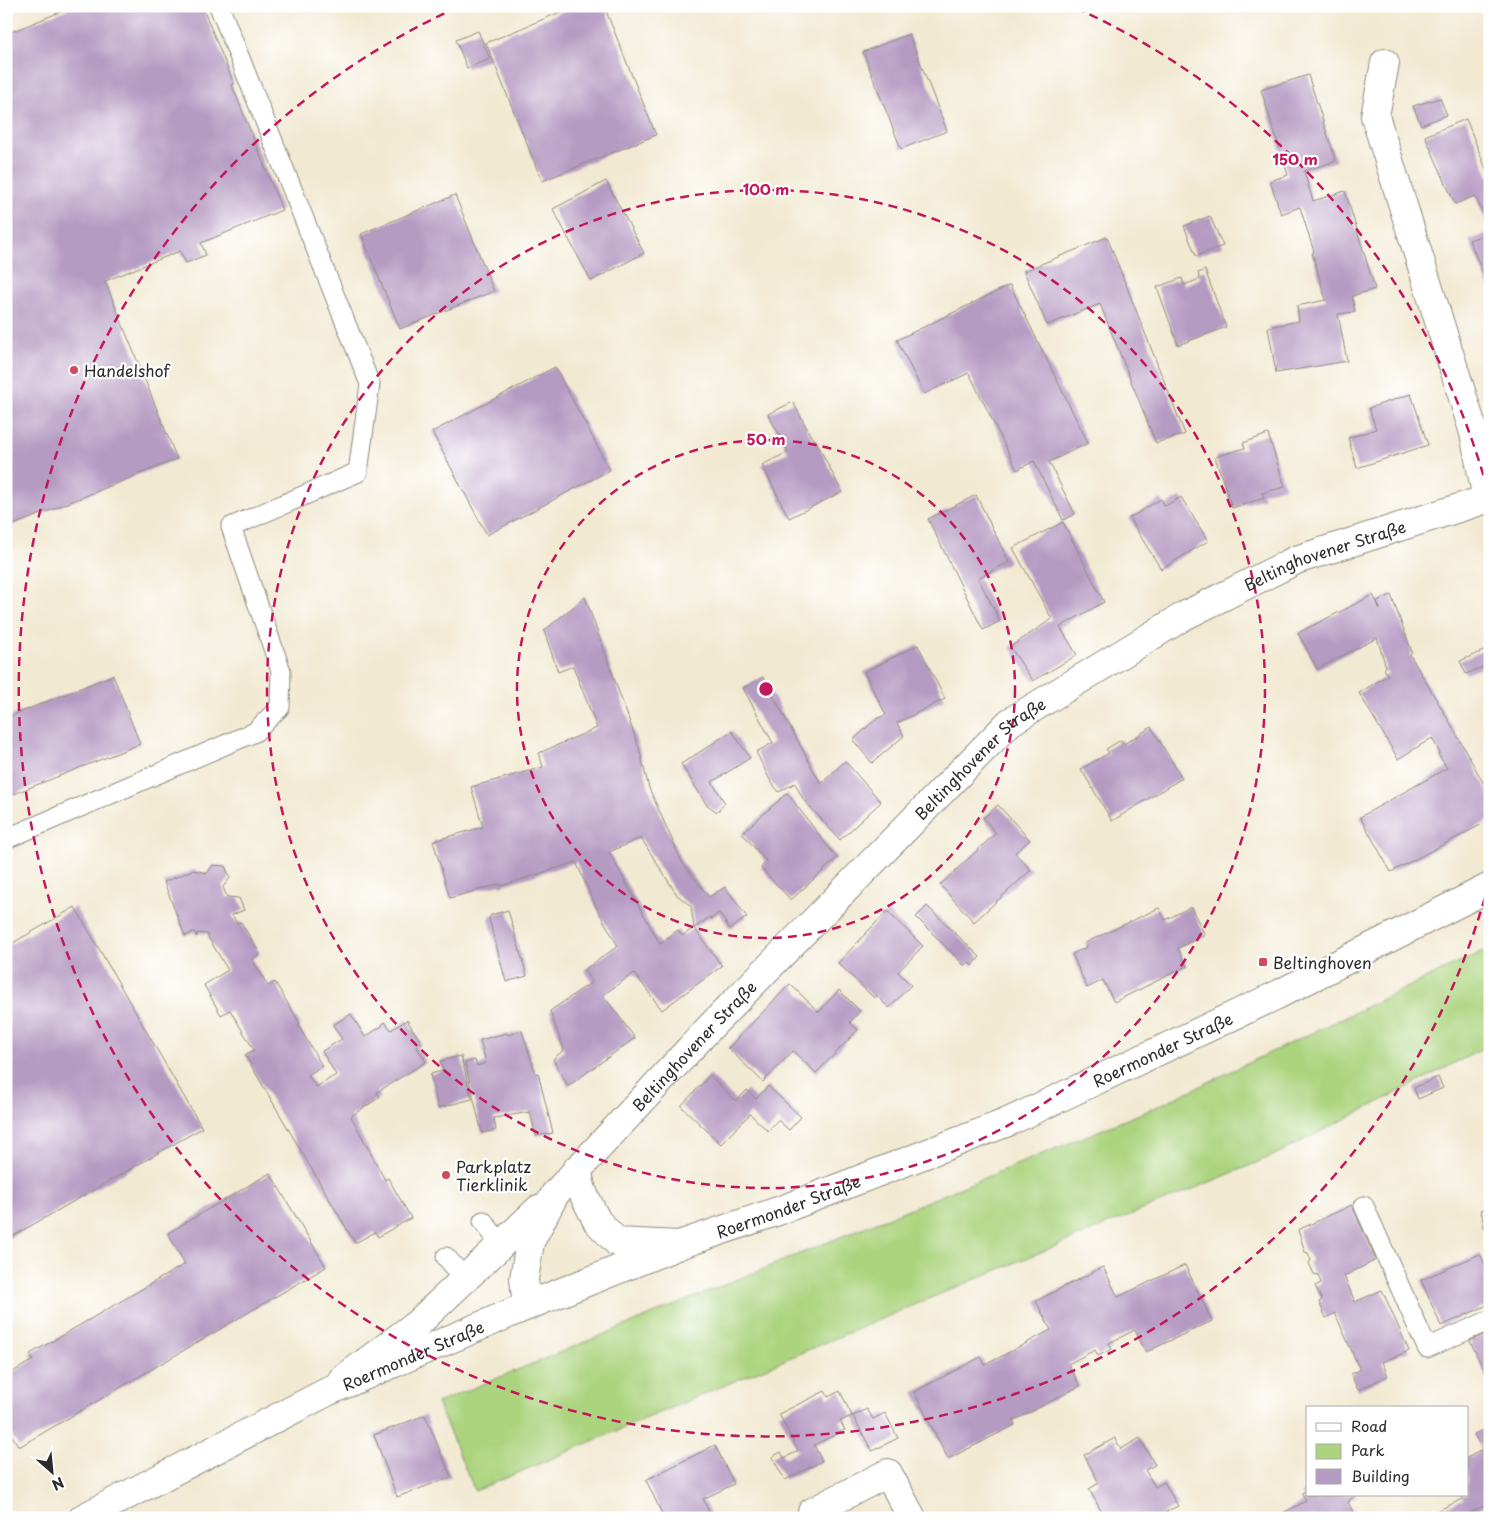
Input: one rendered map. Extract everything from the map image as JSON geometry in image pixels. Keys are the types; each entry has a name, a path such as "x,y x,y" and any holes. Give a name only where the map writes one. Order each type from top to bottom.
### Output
{"street":[{"name":"Beltinghovener Straße","path":"327,1392 418,1323 555,1194 713,1024 1010,722 1184,616 1296,560 1488,498 1474,433 1375,116 1384,63"},
{"name":"Roermonder Straße","path":"83,1518 327,1392 527,1306 679,1245 781,1210 1008,1122 1275,996 1490,887"},
{"path":"577,1169 582,1191 597,1222 617,1242 679,1245"},
{"name":"Beltinghovener Straße","path":"527,1306 524,1279 530,1242 555,1194"},
{"path":"815,1518 812,1512 888,1473 912,1518"}],"lane":[{"path":"6,839 255,732 280,707 281,672 230,527 358,472 370,384 219,6"},
{"path":"1364,1206 1427,1348 1490,1320"},
{"path":"483,1221 501,1244"},
{"path":"446,1257 465,1279"}],"green space":[{"path":"1490,948 1490,1045 1275,1155 959,1286 475,1491 437,1403 1154,1108"}],"building":[{"path":"75,6 202,6 282,210 201,243 206,255 186,263 180,251 105,281 177,459 6,528 6,34"},
{"path":"575,6 604,6 656,135 542,181 486,43"},
{"path":"478,31 490,59 467,68 456,40"},
{"path":"909,34 947,131 901,149 863,52"},
{"path":"1308,75 1336,161 1304,171 1313,201 1345,191 1375,289 1352,296 1355,312 1338,314 1347,361 1276,373 1268,327 1299,321 1297,306 1326,300 1300,207 1281,214 1270,181 1288,175 1261,90"},
{"path":"1440,98 1447,115 1421,125 1413,106"},
{"path":"1466,119 1490,179 1490,230 1475,196 1455,204 1425,136"},
{"path":"606,181 644,253 591,281 553,209"},
{"path":"455,195 494,291 400,329 361,234"},
{"path":"1210,216 1223,246 1196,256 1184,226"},
{"path":"1490,233 1490,289 1469,240"},
{"path":"1107,237 1185,434 1156,443 1100,304 1047,325 1024,271"},
{"path":"1205,270 1226,327 1178,345 1157,287 1182,278 1184,285 1200,279 1198,273"},
{"path":"1010,285 1088,443 1049,462 1075,514 1063,520 1034,461 1017,470 969,373 924,394 897,340"},
{"path":"555,367 610,470 487,535 432,432"},
{"path":"1411,394 1428,445 1357,468 1348,438 1376,429 1369,408"},
{"path":"793,402 813,440 815,439 842,492 789,518 762,465 788,452 768,414"},
{"path":"1268,434 1285,487 1262,493 1264,498 1232,508 1215,457 1245,448 1243,443"},
{"path":"976,495 1009,562 978,578 1000,621 983,630 928,519"},
{"path":"1181,497 1208,541 1161,569 1129,518 1161,499 1165,506"},
{"path":"1063,522 1104,602 1060,627 1077,655 1033,681 1010,647 1052,619 1013,548"},
{"path":"1373,595 1380,609 1377,601 1391,595 1412,652 1410,655 1490,795 1490,820 1391,872 1360,817 1447,768 1438,754 1440,753 1432,738 1398,759 1359,693 1388,675 1384,669 1386,667 1377,638 1317,669 1298,633"},
{"path":"585,597 639,748 649,788 682,862 709,897 725,887 747,917 730,929 719,913 694,928 722,966 662,1010 634,973 603,995 635,1038 568,1086 553,1059 564,1050 550,1011 592,982 584,970 618,946 595,905 576,862 501,886 500,884 450,898 433,841 483,827 471,787 543,767 539,753 597,728 573,666 558,672 544,631","holes":["641,838 677,895 691,906 694,928 682,936 678,930 660,944 609,852"]},
{"path":"918,645 945,699 897,723 904,736 872,763 853,740 876,719 886,715 864,672"},
{"path":"1488,649 1490,664 1466,674 1460,661"},
{"path":"113,675 140,744 6,797 6,718"},
{"path":"763,677 821,784 845,761 881,802 840,840 803,799 795,783 779,792 771,782 756,752 773,743 743,688"},
{"path":"1151,727 1182,778 1112,821 1081,769 1109,753 1106,749 1121,740 1124,744"},
{"path":"732,731 750,758 712,782 725,803 717,812 706,804 681,764"},
{"path":"787,793 837,858 791,900 761,868 766,861 742,833"},
{"path":"998,805 1030,840 1015,853 1031,870 974,922 940,885 996,833 983,818"},
{"path":"213,865 225,866 230,878 223,887 227,897 239,898 244,910 232,915 237,923 241,922 260,954 252,959 268,986 275,982 322,1066 308,1075 316,1087 336,1075 322,1051 342,1039 333,1025 351,1014 365,1037 385,1022 391,1030 407,1020 422,1044 417,1047 426,1062 377,1092 380,1097 351,1116 385,1180 388,1178 411,1218 378,1237 375,1232 355,1243 245,1055 254,1050 230,1010 221,1015 204,985 228,970 208,934 197,933 197,937 194,932 185,936 164,882 193,870 207,873"},
{"path":"927,906 980,957 972,966 969,962 965,966 916,917"},
{"path":"75,907 202,1128 6,1240 6,947"},
{"path":"1191,907 1205,935 1178,948 1187,966 1114,1002 1103,980 1087,988 1072,954 1087,947 1085,943 1159,908 1165,920"},
{"path":"508,910 527,976 506,982 489,919 491,915"},
{"path":"887,911 923,946 898,972 911,985 889,1008 876,995 874,998 838,963"},
{"path":"790,984 819,1012 839,990 860,1011 850,1022 858,1030 816,1073 793,1051 763,1082 728,1048"},
{"path":"522,1031 536,1074 538,1073 553,1133 536,1136 530,1112 494,1118 496,1130 482,1133 465,1063 475,1060 477,1066 486,1063 480,1040"},
{"path":"461,1056 472,1099 438,1108 430,1074 443,1071 440,1061"},
{"path":"710,1075 736,1101 747,1090 756,1099 768,1086 801,1117 789,1130 778,1120 768,1131 750,1114 721,1144 681,1106"},
{"path":"1438,1077 1443,1088 1418,1099 1414,1088"},
{"path":"270,1173 326,1267 19,1447 6,1426 6,1376 33,1360 30,1354 185,1264 168,1233"},
{"path":"1352,1205 1376,1260 1344,1276 1355,1302 1382,1290 1409,1351 1382,1362 1388,1376 1358,1390 1351,1374 1360,1370 1335,1313 1326,1318 1319,1302 1322,1300 1315,1286 1321,1283 1318,1275 1314,1274 1309,1263 1311,1260 1308,1253 1305,1252 1298,1230"},
{"path":"1490,1208 1490,1226 1484,1228 1481,1210"},
{"path":"1480,1254 1490,1275 1490,1304 1441,1326 1421,1280"},
{"path":"1185,1265 1212,1321 1146,1352 1135,1330 1109,1343 1112,1349 1098,1356 1095,1350 1068,1364 1080,1386 1013,1421 1015,1425 948,1459 914,1392 981,1357 985,1365 1051,1330 1036,1301 1103,1267 1118,1297"},
{"path":"1490,1332 1490,1383 1470,1341"},
{"path":"825,1391 828,1397 840,1391 852,1416 840,1421 845,1430 814,1445 822,1461 785,1480 772,1457 781,1452 784,1458 798,1451 779,1414"},
{"path":"867,1409 873,1419 885,1413 898,1438 872,1451 853,1416"},
{"path":"425,1415 451,1477 397,1497 374,1435"},
{"path":"1490,1427 1490,1503 1470,1513 1473,1518 1432,1518 1430,1514 1463,1499 1462,1496 1468,1496 1468,1457 1482,1450 1474,1434"},
{"path":"1115,1438 1121,1449 1140,1438 1155,1465 1145,1470 1155,1487 1164,1482 1178,1506 1160,1515 1162,1518 1105,1518 1089,1489 1099,1483 1084,1455"},
{"path":"715,1445 734,1484 703,1499 711,1516 707,1518 664,1518 646,1480"},
{"path":"1306,1491 1306,1496 1356,1496 1348,1502 1356,1518 1278,1518 1277,1516 1306,1501 1302,1493"}],"place":[{"name":"Handelshof","path":"74,370"},
{"name":"Beltinghoven","path":"1263,962"},
{"name":"Parkplatz Tierklinik","path":"446,1175"}]}
